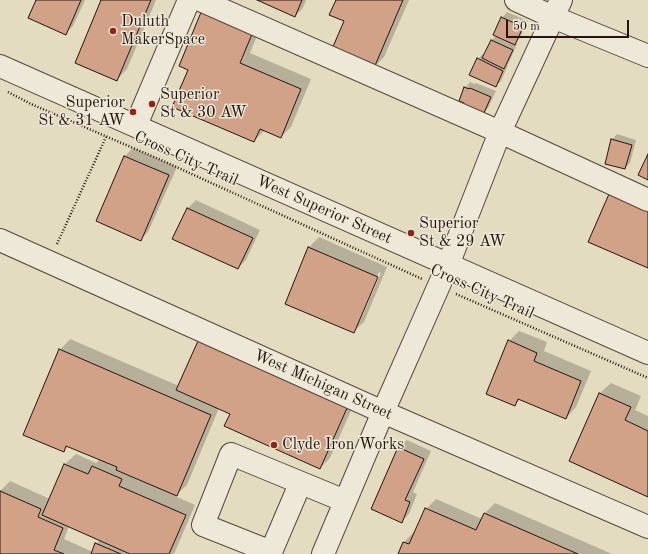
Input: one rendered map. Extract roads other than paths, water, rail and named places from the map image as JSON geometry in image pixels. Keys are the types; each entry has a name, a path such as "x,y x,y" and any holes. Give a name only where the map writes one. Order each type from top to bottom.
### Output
{"street":[{"path":"136,126 189,0"},
{"path":"200,0 500,132 648,200"},
{"path":"516,0 557,9 648,56"},
{"path":"323,554 383,412 448,265 500,132 557,9"},
{"name":"West Superior Street","path":"0,66 648,352"},
{"name":"West Michigan Street","path":"0,240 383,412 648,527"},
{"path":"300,484 271,552 203,525 232,454 300,484 346,501"}],"place":[{"name":"Duluth MakerSpace","path":"113,31"},
{"name":"Superior St & 30 AW","path":"152,104"},
{"name":"Superior St & 31 AW","path":"133,112"},
{"name":"Superior St & 29 AW","path":"411,233"},
{"name":"Clyde Iron Works","path":"274,445"}]}
